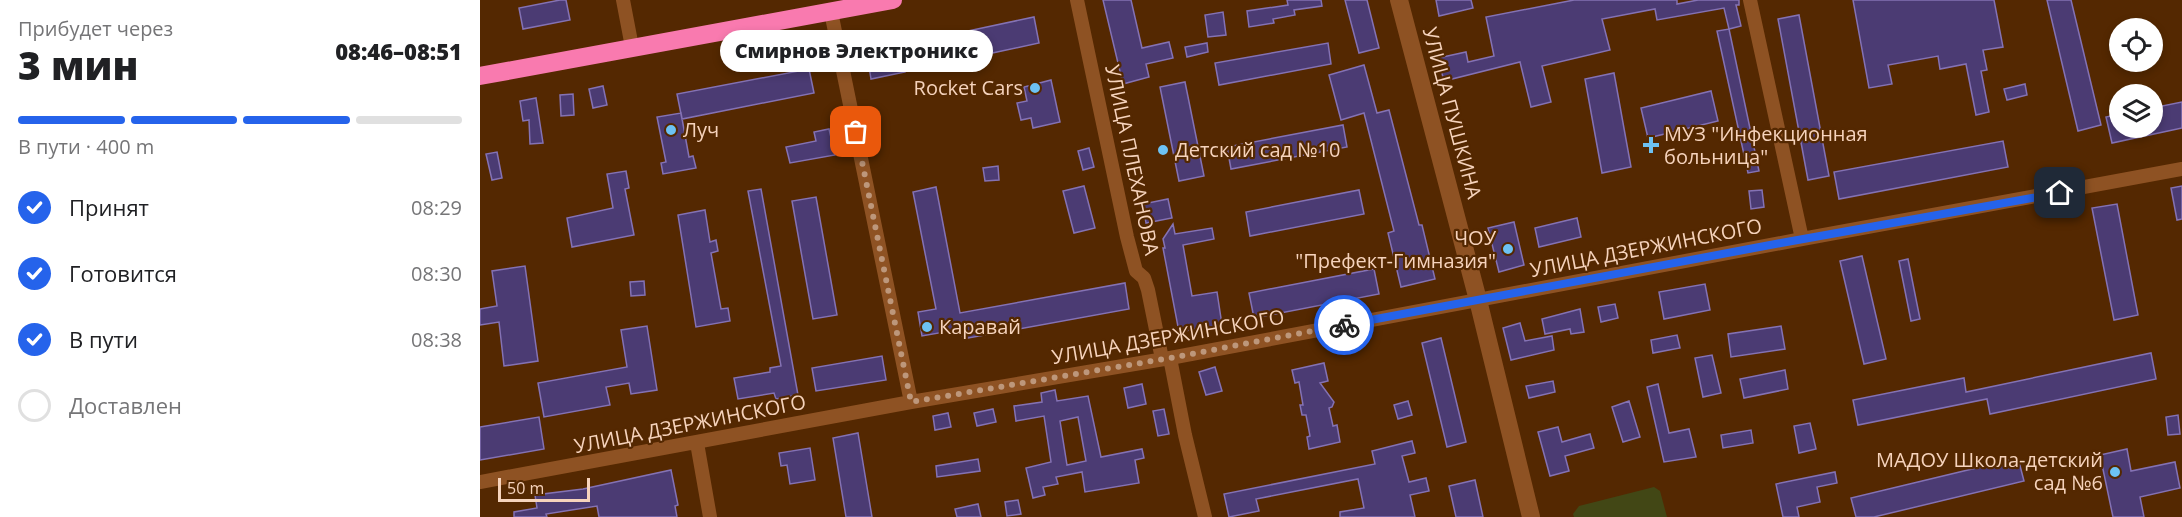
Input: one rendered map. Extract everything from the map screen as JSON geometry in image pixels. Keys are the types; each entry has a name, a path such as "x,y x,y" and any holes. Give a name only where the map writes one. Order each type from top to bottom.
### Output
{"highway":[{"path":"480,76 893,0"}],"main road":[{"name":"УЛИЦА ПУШКИНА","path":"1399,0 1478,300 1531,517"}],"street":[{"path":"623,0 632,47"},
{"name":"УЛИЦА ПЛЕХАНОВА","path":"1077,0 1127,237 1136,271 1144,278 1148,290 1205,517"},
{"path":"1750,0 1802,239"},
{"path":"831,12 911,402"},
{"name":"УЛИЦА ДЗЕРЖИНСКОГО","path":"480,482 911,402 1166,359 2182,170"},
{"path":"697,443 710,517"}],"green space":[{"path":"1654,487 1660,491 1667,517 1574,517 1573,514 1579,506"}],"building":[{"path":"566,0 570,20 523,29 519,8"},
{"path":"1103,0 1131,0 1142,48 1169,42 1173,58 1146,64 1149,77 1123,84"},
{"path":"1287,0 1321,0 1322,6 1294,10 1295,15 1273,19 1274,23 1249,27 1247,11 1288,5"},
{"path":"1345,0 1367,0 1379,48 1359,53"},
{"path":"1436,0 1471,0 1473,8 1439,16"},
{"path":"1574,0 1677,0 1677,4 1698,0 1739,0 1739,5 1736,5 1741,26 1729,29 1724,8 1657,20 1655,9 1602,19 1610,50 1542,66 1551,102 1531,107 1520,62 1444,81 1438,58 1466,52 1468,62 1494,56 1486,17"},
{"path":"1853,0 1994,0 2003,47 1983,50 1987,70 1981,71 1989,112 1976,115 1966,64 1940,69 1938,56 1888,65 1892,84 1869,88"},
{"path":"2047,0 2071,0 2101,125 2078,131"},
{"path":"1223,12 1226,35 1208,37 1205,15"},
{"path":"1799,15 1829,176 1808,180 1778,19"},
{"path":"1034,17 1039,43 969,58 963,32"},
{"path":"1729,29 1759,171 1748,173 1717,31"},
{"path":"1207,43 1208,52 1187,57 1185,47"},
{"path":"1328,43 1331,64 1219,85 1215,63"},
{"path":"900,47 905,72 871,79 867,54"},
{"path":"1364,65 1377,113 1389,110 1435,279 1401,287 1388,233 1394,231 1364,113 1341,120 1329,75"},
{"path":"809,69 814,93 682,119 677,94"},
{"path":"1614,73 1631,167 1602,173 1585,79"},
{"path":"1051,80 1060,122 1033,128 1031,118 1021,120 1017,103 1027,101 1024,87"},
{"path":"1185,82 1204,176 1179,181 1160,87"},
{"path":"2025,84 2027,95 2007,100 2004,89"},
{"path":"603,86 607,105 593,108 589,89"},
{"path":"1711,91 1718,121 1648,138 1641,108"},
{"path":"573,94 574,115 561,116 560,95"},
{"path":"536,98 543,143 530,144 529,120 523,121 520,101"},
{"path":"2182,102 2182,128 2163,132 2163,106"},
{"path":"681,113 689,157 693,156 696,168 663,174 661,163 666,162 657,117"},
{"path":"1343,125 1347,147 1231,169 1227,147"},
{"path":"829,129 835,155 790,163 786,147 816,141 814,132"},
{"path":"2111,138 2135,138 2112,143"},
{"path":"2003,141 2008,167 1839,199 1834,172"},
{"path":"1089,148 1094,167 1083,170 1078,151"},
{"path":"497,152 502,178 492,180 486,154"},
{"path":"998,166 999,180 985,181 983,168"},
{"path":"626,171 629,188 625,189 634,235 572,247 567,218 613,208 607,174"},
{"path":"1084,186 1095,228 1074,233 1063,191"},
{"path":"2182,186 2182,219 2177,220 2171,188"},
{"path":"936,187 960,313 1125,283 1129,309 963,339 961,329 922,336 918,312 936,309 913,192"},
{"path":"761,189 798,395 776,399 774,393 738,399 734,378 770,372 770,368 781,366 748,191"},
{"path":"1359,190 1364,214 1250,236 1246,212"},
{"path":"1762,190 1764,207 1751,209 1749,191"},
{"path":"816,197 837,315 813,319 792,201"},
{"path":"1168,199 1172,218 1146,223 1143,204"},
{"path":"2117,204 2138,315 2114,320 2092,208"},
{"path":"705,210 710,242 716,240 718,251 711,253 721,309 728,308 730,321 696,327 678,215"},
{"path":"1577,218 1581,237 1539,247 1535,228"},
{"path":"1514,222 1524,265 1499,272 1488,228"},
{"path":"1173,224 1175,234 1212,228 1214,239 1183,245 1192,296 1217,292 1222,325 1179,332 1163,248 1165,248 1163,239"},
{"path":"1862,256 1886,359 1864,364 1840,261"},
{"path":"1908,259 1920,319 1911,321 1899,261"},
{"path":"525,266 538,361 504,366 499,322 480,325 480,309 497,306 492,271"},
{"path":"1374,269 1379,294 1254,318 1249,293"},
{"path":"644,281 645,295 631,296 630,282"},
{"path":"1705,284 1710,310 1664,319 1659,292"},
{"path":"1615,304 1618,318 1601,322 1598,307"},
{"path":"1580,309 1584,332 1571,334 1570,329 1545,334 1542,319"},
{"path":"1520,323 1525,341 1552,336 1554,350 1511,360 1503,328"},
{"path":"647,326 657,390 631,394 629,383 606,387 610,405 544,417 538,383 627,367 621,330"},
{"path":"1781,326 1785,349 1731,357 1728,334"},
{"path":"1677,335 1680,348 1653,353 1651,340"},
{"path":"1441,338 1466,442 1447,447 1422,343"},
{"path":"2151,353 2156,379 1990,414 1987,399 1858,425 1853,400 1964,378 1966,392"},
{"path":"1712,355 1721,393 1703,397 1695,358"},
{"path":"882,356 886,380 816,391 812,368"},
{"path":"1324,363 1328,381 1320,383 1334,402 1329,408 1333,426 1337,425 1340,442 1309,449 1307,437 1310,436 1306,415 1302,415 1300,405 1303,405 1299,382 1295,383 1292,370"},
{"path":"1215,367 1222,391 1206,395 1199,372"},
{"path":"1785,370 1788,389 1744,398 1740,379"},
{"path":"1553,381 1555,392 1529,398 1526,386"},
{"path":"1142,384 1146,404 1128,408 1124,388"},
{"path":"1658,384 1669,433 1689,429 1696,457 1664,462 1647,387"},
{"path":"1055,390 1057,401 1088,396 1101,457 1142,449 1144,458 1135,460 1139,483 1085,492 1082,472 1056,477 1058,484 1043,487 1045,495 1033,498 1026,468 1051,462 1044,416 1016,421 1014,406 1042,402 1041,393","holes":["1078,417 1086,461 1067,465 1060,421"]},
{"path":"1408,401 1412,415 1398,419 1394,405"},
{"path":"1629,401 1640,437 1623,442 1612,407"},
{"path":"993,409 996,422 977,426 974,413"},
{"path":"1164,409 1169,434 1158,436 1153,411"},
{"path":"948,413 951,427 935,430 933,416"},
{"path":"2178,415 2180,434 2168,435 2166,417"},
{"path":"539,417 544,449 480,460 480,427"},
{"path":"1810,423 1816,449 1799,453 1794,426"},
{"path":"1558,427 1562,442 1590,434 1594,448 1565,456 1569,471 1550,476 1538,432"},
{"path":"1751,430 1753,443 1723,448 1721,435"},
{"path":"858,433 872,517 846,517 833,438"},
{"path":"1412,441 1415,453 1402,456 1409,482 1426,478 1429,491 1410,495 1415,517 1340,517 1340,512 1364,508 1358,479 1256,499 1259,511 1229,517 1224,494 1375,464 1372,451"},
{"path":"810,448 815,480 790,484 787,465 781,466 779,453"},
{"path":"2127,449 2131,471 2175,462 2180,488 2140,497 2144,517 2113,517 2100,455"},
{"path":"2018,458 2024,481 1874,517 1856,517 1851,498"},
{"path":"978,459 980,471 937,477 936,466"},
{"path":"671,470 678,505 675,506 677,517 599,517 597,506 546,514 547,517 514,517 514,512 537,508 535,495 583,489"},
{"path":"1835,472 1837,483 1817,487 1820,502 1797,507 1799,517 1783,517 1776,484"},
{"path":"1475,480 1483,517 1456,517 1449,486"},
{"path":"1018,500 1021,514 1007,516 1005,502"},
{"path":"978,504 981,517 957,517 955,509"}],"way so far":[{"path":"856,132 911,402 1170,358 1344,325"}],"place":[{"name":"Rocket Cars","path":"1035,88"},
{"name":"Луч","path":"671,130"},
{"name":"Смирнов Электроникс","path":"856,132"},
{"name":"МУЗ \"Инфекционная больница\"","path":"1651,145"},
{"name":"Детский сад №10","path":"1163,150"},
{"name":"ЧОУ \"Префект-Гимназия\"","path":"1508,249"},
{"name":"Каравай","path":"927,327"},
{"name":"МАДОУ Школа-детский сад №6","path":"2115,472"}],"route":[{"path":"1344,325 2060,193"}]}
